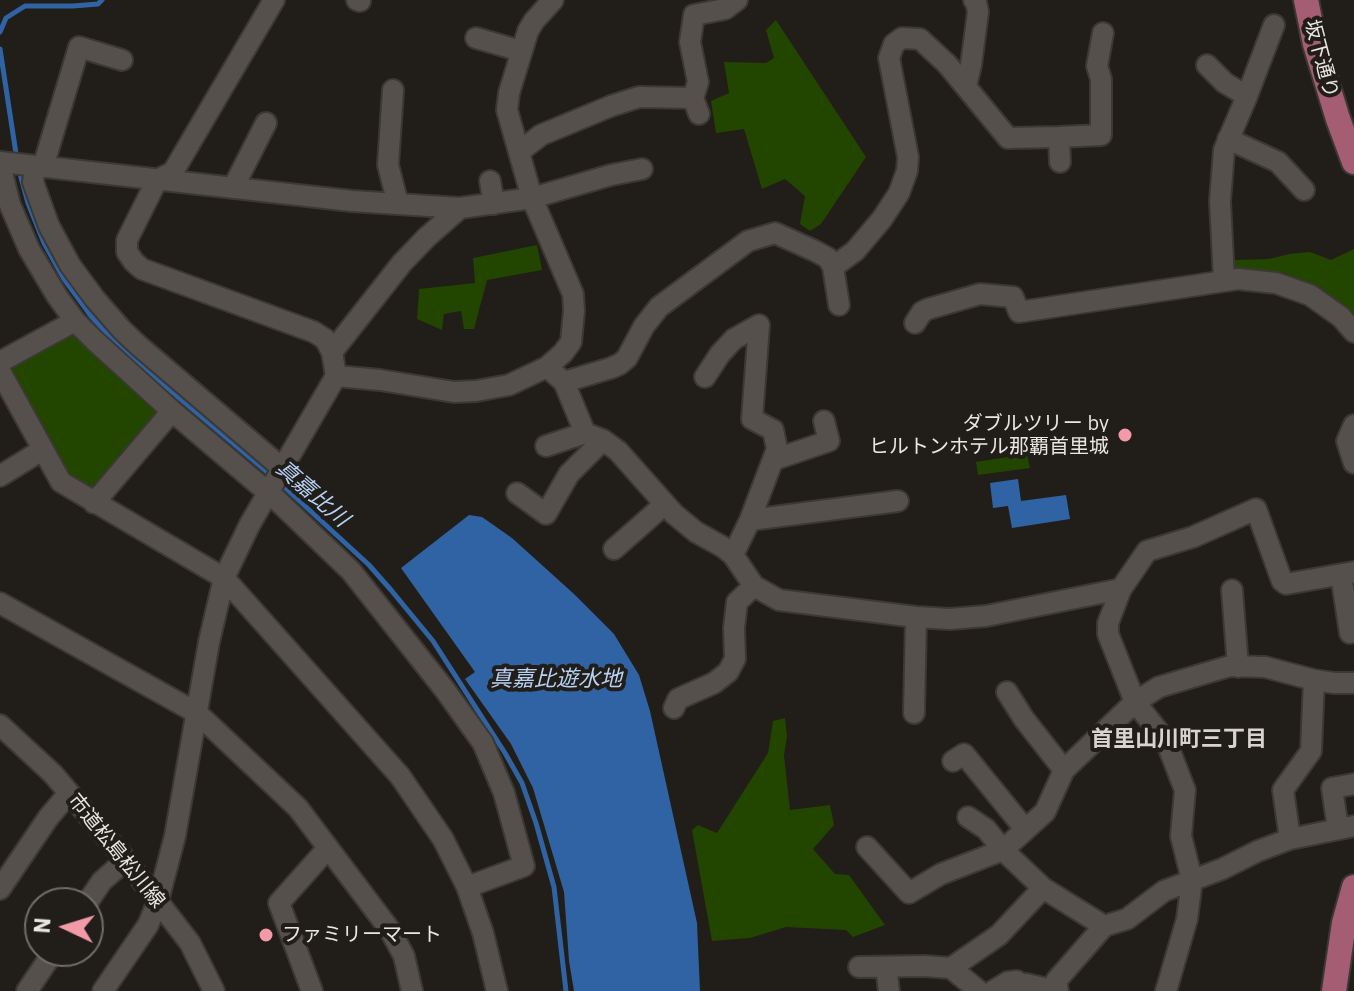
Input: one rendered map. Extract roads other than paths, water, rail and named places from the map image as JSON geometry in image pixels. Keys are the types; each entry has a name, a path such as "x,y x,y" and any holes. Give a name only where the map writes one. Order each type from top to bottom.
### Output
{"main road":[{"name":"坂下通り","path":"1306,0 1315,44 1354,162"},
{"path":"1334,991 1344,923 1354,887"}],"street":[{"path":"103,991 148,925 158,901 175,836 224,578 245,533 336,376 332,352 325,339 314,332 142,269 127,252 127,240 157,180 173,172 274,0"},
{"path":"336,376 454,392 476,391 509,385 547,367 571,342 573,294 532,198 507,110 521,51 534,21 553,0"},
{"path":"519,152 541,135 639,97 696,106 698,82 690,42 694,15 725,9 737,0"},
{"path":"966,86 978,12 974,0"},
{"path":"1224,280 1220,201 1224,150 1274,25"},
{"path":"833,267 855,251 882,219 899,193 907,171 908,157 889,58 894,44 902,38 920,39 947,64 1008,138 1101,135 1101,79 1097,66 1103,33"},
{"path":"476,38 521,51"},
{"path":"122,60 79,47 36,166 33,182 45,217 60,248 95,299 122,330 276,479 459,706 483,743 504,793 524,866 467,887"},
{"path":"1207,65 1225,83 1247,96"},
{"path":"393,90 388,165 398,204"},
{"path":"233,188 266,123"},
{"path":"1059,137 1060,162"},
{"path":"1228,139 1278,162 1304,190"},
{"path":"276,479 172,411 75,321 29,249 10,205 3,163 460,208 532,198 642,169"},
{"path":"490,181 494,204"},
{"path":"332,352 402,263 460,208"},
{"path":"564,382 620,364 659,307 748,241 775,233 828,258 833,267 839,305"},
{"path":"915,323 928,309 980,294 1013,297 1019,312 1224,280 1257,279 1310,295 1341,317 1354,332"},
{"path":"0,362 75,321"},
{"path":"705,377 734,339 759,325 743,416 773,430 777,449 733,555"},
{"path":"547,367 564,382 594,436 618,451 674,514 733,555 754,586 779,600 950,619 986,616 1121,589"},
{"path":"0,371 61,482 224,578 400,776 443,839 467,887 483,933 497,991"},
{"path":"94,503 172,411"},
{"path":"773,460 829,441 824,421"},
{"path":"1354,425 1347,441 1354,463"},
{"path":"546,446 594,436"},
{"path":"517,493 546,514 594,436"},
{"path":"0,476 42,450"},
{"path":"750,520 898,501"},
{"path":"614,549 665,504"},
{"path":"1166,991 1187,919 1192,880 1181,836 1185,790 1166,741 1135,702 1108,634 1108,623 1121,589 1147,551 1193,537 1256,509 1282,581 1286,584 1348,573 1350,633"},
{"path":"674,708 678,699 714,683 728,672 735,659 737,602 754,586"},
{"path":"1232,590 1238,667"},
{"path":"0,603 197,713 298,808 390,930 404,956 412,991"},
{"path":"914,713 916,617"},
{"path":"867,847 909,893 941,874 1003,850 1045,812 1064,770 1135,702 1159,687 1230,666 1265,667 1314,680 1354,683"},
{"path":"1290,839 1283,790 1311,751 1314,680"},
{"path":"1007,692 1064,770"},
{"name":"市道松島松川線","path":"0,725 69,793 126,860 190,943 214,991"},
{"path":"953,761 964,754 1025,829"},
{"path":"993,991 1008,982 1022,982 1057,991 1056,981 1104,926 1127,919 1164,891 1290,839 1346,828 1332,788 1354,784"},
{"path":"0,889 48,818 69,793"},
{"path":"968,817 986,829 1043,888 1104,926"},
{"path":"312,991 279,903 327,849"},
{"path":"98,887 126,860"},
{"path":"951,968 999,935 1043,888"},
{"path":"27,991 43,967"},
{"path":"859,967 951,968 979,991"},
{"path":"886,967 889,991"}],"water":[{"path":"1018,479 1021,501 1066,495 1070,519 1012,528 1008,506 993,508 990,483"},
{"name":"真嘉比遊水地","path":"469,515 482,517 512,538 574,594 614,634 639,675 650,711 697,923 700,991 574,991 564,892 533,788 511,744 465,679 475,672 401,568"}],"waterway":[{"name":"真嘉比川","path":"0,32 6,18 25,6 73,6 98,4 102,0"},
{"name":"真嘉比川","path":"0,49 17,160"},
{"name":"真嘉比川","path":"19,170 44,243 64,279 91,316 120,348 272,476"},
{"name":"真嘉比川","path":"279,482 369,565 433,641 522,783 554,887 566,991"}],"place":[{"name":"ダブルツリー by ヒルトンホテル那覇首里城","path":"1125,435"},
{"name":"ファミリーマート","path":"266,935"}],"district":[{"name":"首里山川町三丁目","path":"1179,740"}]}
